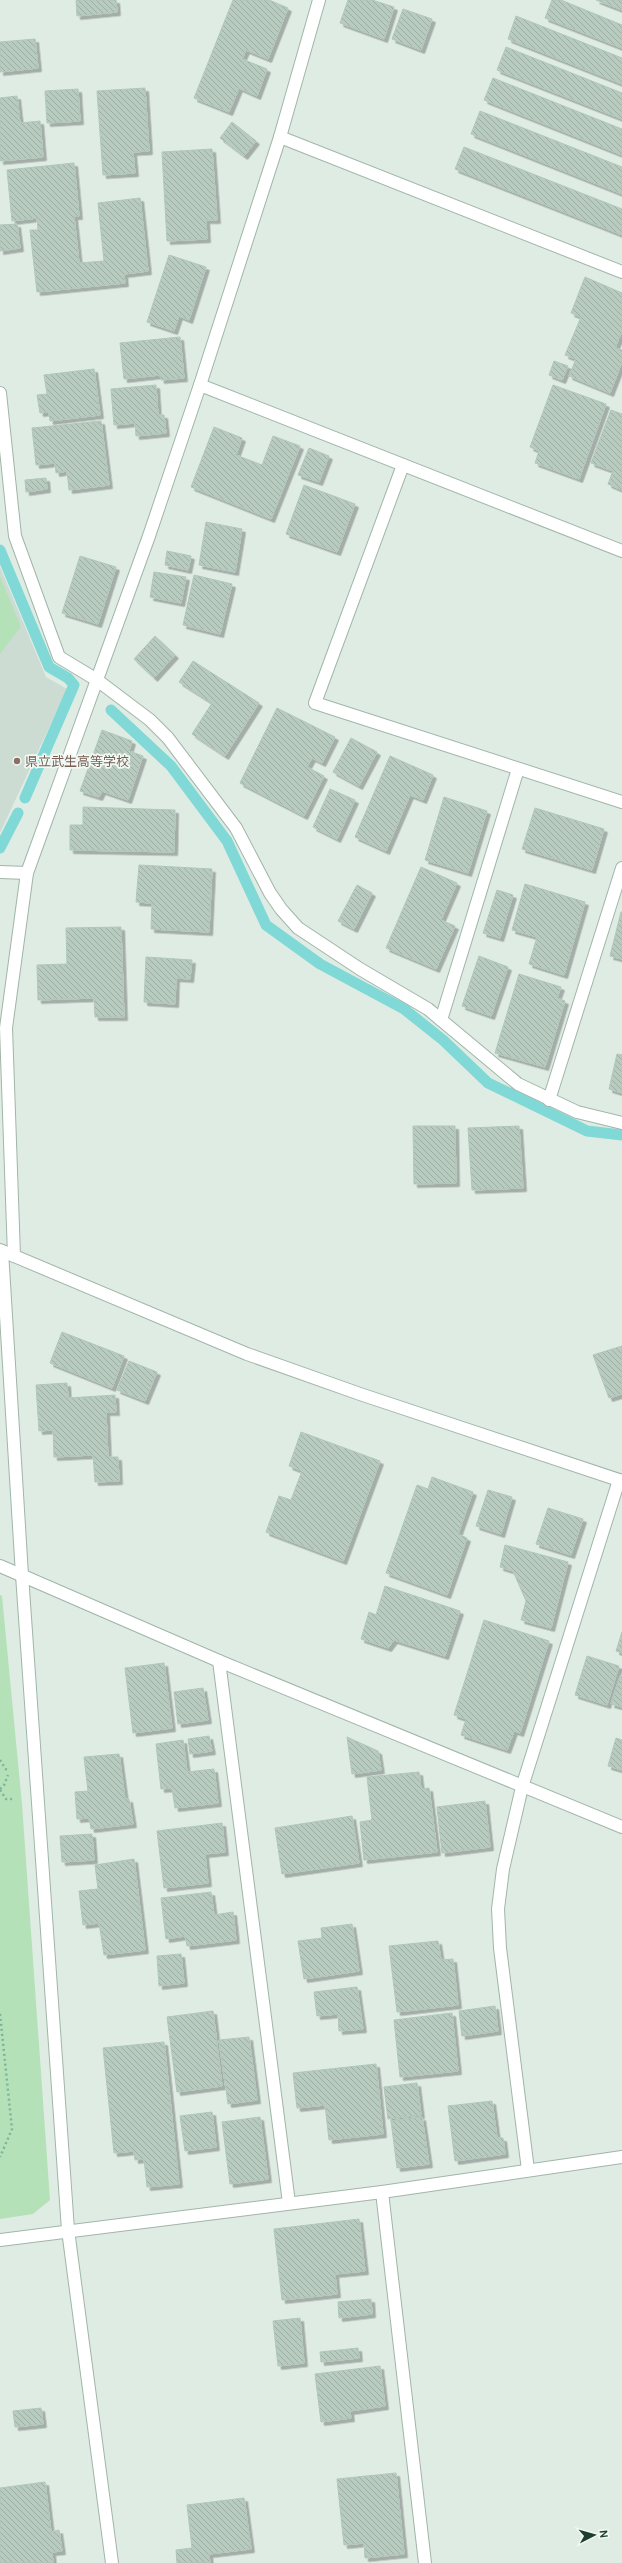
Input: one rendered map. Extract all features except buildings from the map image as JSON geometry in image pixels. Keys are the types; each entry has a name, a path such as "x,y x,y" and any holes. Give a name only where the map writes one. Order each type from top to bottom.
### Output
{"street":[{"path":"14,1256 6,1028 27,873 150,536 280,137 319,0"},
{"path":"280,137 622,272"},
{"path":"200,385 622,551"},
{"path":"0,393 15,536 59,656 97,680 150,720 187,760 236,828 281,909 298,928 360,969 428,1009 518,1084 549,1100 590,1116 622,1123"},
{"path":"403,465 315,703 622,802"},
{"path":"441,1020 518,769"},
{"path":"549,1100 622,868"},
{"path":"0,872 27,873"},
{"path":"112,2563 68,2230 22,1575 1,1250 255,1356 360,1394 621,1481 522,1787 503,1869 498,1909 500,1948 528,2170"},
{"path":"0,1566 219,1661 622,1827"},
{"path":"219,1661 289,2204"},
{"path":"0,2240 68,2230 382,2192 622,2157"},
{"path":"382,2192 425,2563"}],"path":[{"path":"0,1760 5,1764 8,1775 4,1785 0,1789 6,1800 13,1799"},
{"path":"0,2014 12,2129 0,2157"}],"shaded area":[{"name":"県立武生高等学校","path":"0,567 46,677 67,689 0,833"}],"green space":[{"path":"0,576 21,627 0,654"},
{"path":"0,1595 2,1596 22,1804 50,2200 33,2214 0,2219"}],"waterway":[{"path":"0,550 49,667 68,678 74,685 25,798"},
{"path":"111,710 171,766 227,841 266,925 320,964 404,1009 443,1040 488,1083 587,1131 622,1135"},
{"path":"0,848 18,813"}],"place":[{"name":"県立武生高等学校","path":"17,761"}]}
